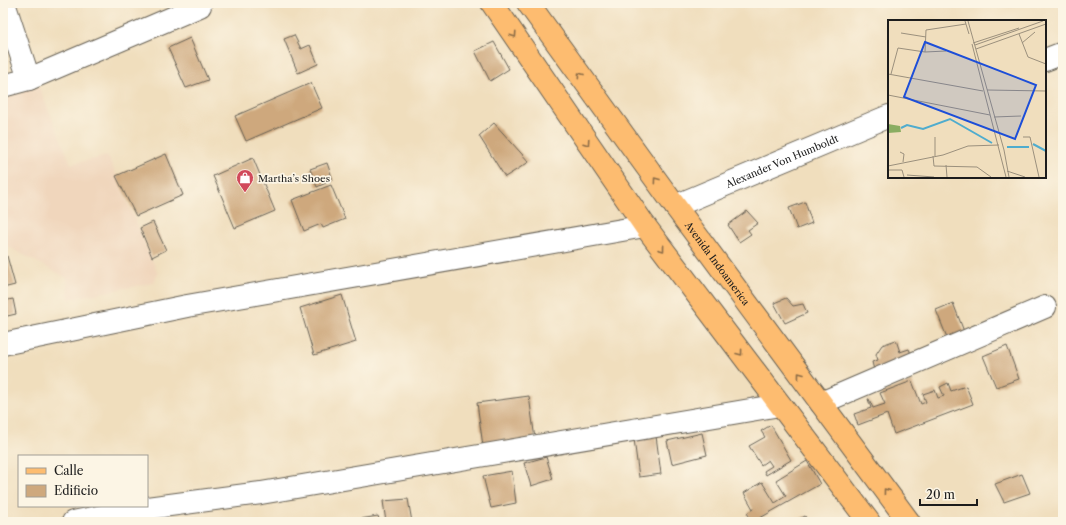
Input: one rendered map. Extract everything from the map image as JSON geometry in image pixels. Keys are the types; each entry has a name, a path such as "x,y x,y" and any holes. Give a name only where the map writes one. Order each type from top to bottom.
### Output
{"main road":[{"path":"492,3 645,226 869,522"},
{"name":"Avenida Indoamerica","path":"528,3 675,206 909,522"}],"street":[{"path":"4,3 29,79"},
{"path":"3,86 29,79 200,6"},
{"path":"1046,60 1063,53"},
{"name":"Alexander Von Humboldt","path":"675,206 888,116"},
{"path":"3,344 187,306 645,226"},
{"path":"821,403 1045,307"},
{"path":"73,522 132,510 261,493 780,404"}],"shaded area":[{"path":"38,85 71,164 108,156 158,274 152,283 69,299 67,278 3,244 3,94"}],"building":[{"path":"294,35 301,49 310,45 318,64 298,73 284,39"},
{"path":"190,38 208,80 186,88 168,48"},
{"path":"494,42 509,69 490,81 475,51"},
{"path":"311,83 322,108 246,141 235,116"},
{"path":"494,123 529,162 505,177 479,136"},
{"path":"166,154 183,195 136,216 116,176"},
{"path":"253,158 275,211 235,228 213,176"},
{"path":"327,163 333,180 317,187 310,169"},
{"path":"331,185 345,219 323,228 321,224 304,231 292,200"},
{"path":"805,202 812,223 797,229 789,208"},
{"path":"747,211 758,223 748,230 751,234 739,242 728,225"},
{"path":"153,222 166,250 152,257 140,228"},
{"path":"7,256 15,285 3,288 3,258"},
{"path":"342,295 356,342 314,355 300,308"},
{"path":"786,298 793,306 803,304 807,313 785,323 774,303"},
{"path":"13,299 16,314 3,317 3,301"},
{"path":"953,303 965,334 948,340 936,310"},
{"path":"896,340 900,352 909,349 912,356 874,370 872,362 878,360 876,354 882,345"},
{"path":"1007,346 1019,379 996,387 983,356"},
{"path":"912,381 921,404 926,402 923,394 935,390 938,398 944,396 940,387 948,383 951,391 966,386 973,404 894,434 887,414 858,425 854,414 871,408 868,399 873,408 885,404 880,393"},
{"path":"529,396 535,439 483,446 477,403"},
{"path":"771,425 791,460 766,475 764,471 772,466 768,460 761,465 749,446 765,437 761,431"},
{"path":"702,433 707,455 672,464 667,441"},
{"path":"656,436 661,474 639,477 634,439"},
{"path":"546,457 553,479 531,486 524,463"},
{"path":"807,461 820,484 753,522 747,513 753,509 744,493 762,482 775,503 786,496 776,480"},
{"path":"512,471 516,503 491,508 483,476"},
{"path":"1022,474 1030,493 1004,502 995,484"},
{"path":"408,499 412,522 386,522 383,501"},
{"path":"378,516 380,522 361,522 360,519"},
{"path":"805,516 808,522 794,522"}],"place":[{"name":"Martha’s Shoes","path":"245,193"}]}
